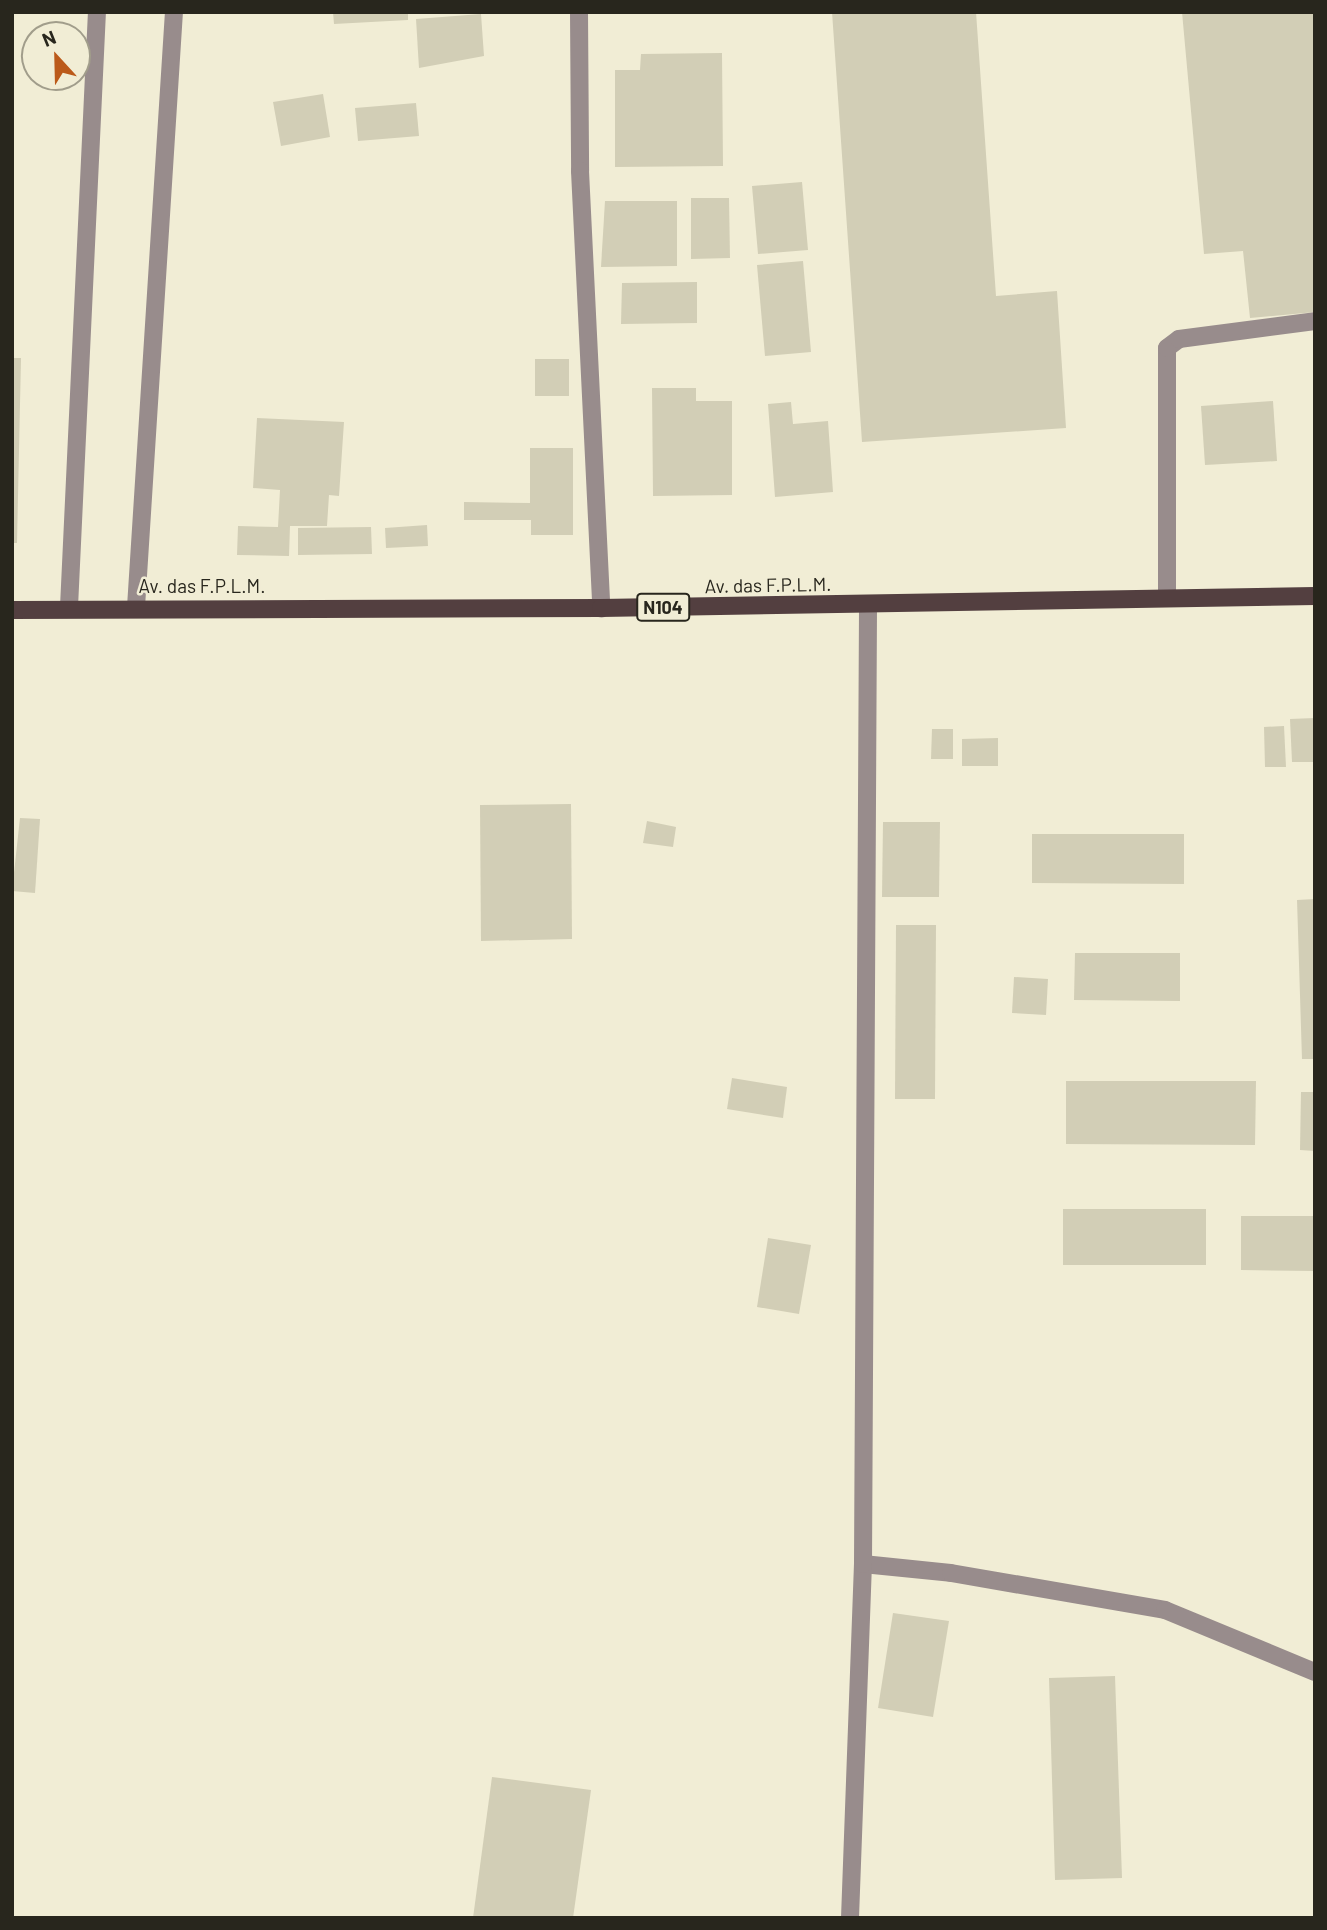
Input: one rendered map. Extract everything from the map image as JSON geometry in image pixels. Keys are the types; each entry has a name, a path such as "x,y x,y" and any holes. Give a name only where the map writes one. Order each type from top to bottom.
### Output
{"main road":[{"name":"Av. das F.P.L.M.","path":"12,610 69,607 601,608 1315,596"}],"street":[{"path":"69,607 97,12"},
{"path":"136,607 174,12"},
{"path":"579,12 580,172 601,608"},
{"path":"1167,598 1167,348 1179,339 1315,321"},
{"path":"850,1918 863,1564 868,604"},
{"path":"863,1564 951,1573 1165,1610 1315,1672"}],"building":[{"path":"333,12 408,12 408,20 334,24"},
{"path":"832,12 976,12 996,296 1057,291 1066,428 862,442"},
{"path":"1182,12 1315,12 1315,312 1250,318 1243,251 1204,254"},
{"path":"481,14 484,56 419,68 416,19"},
{"path":"722,53 723,166 615,167 615,70 640,70 641,54"},
{"path":"323,94 330,137 281,146 273,102"},
{"path":"416,103 419,136 358,141 355,108"},
{"path":"802,182 808,250 758,254 752,186"},
{"path":"691,198 729,198 730,258 691,259"},
{"path":"605,201 677,201 677,266 601,267"},
{"path":"803,261 811,352 765,356 757,265"},
{"path":"697,282 697,323 621,324 622,283"},
{"path":"12,358 21,358 17,543 12,543"},
{"path":"535,359 569,359 569,396 535,396"},
{"path":"652,388 696,388 696,401 732,401 732,495 653,496"},
{"path":"1273,401 1277,461 1205,465 1201,406"},
{"path":"791,402 793,424 828,421 833,492 775,497 768,404"},
{"path":"257,418 344,422 339,496 329,495 327,526 290,526 289,556 237,555 238,526 278,527 280,490 253,488"},
{"path":"530,448 573,448 573,535 531,535 531,520 464,520 464,502 530,503"},
{"path":"427,525 428,546 386,548 385,528"},
{"path":"371,527 372,554 298,555 298,528"},
{"path":"1315,718 1315,762 1292,762 1290,719"},
{"path":"1284,726 1286,767 1265,767 1264,727"},
{"path":"932,729 953,729 953,759 931,759"},
{"path":"998,738 998,766 962,766 962,739"},
{"path":"571,804 572,939 481,941 480,805"},
{"path":"20,818 40,819 35,893 12,891"},
{"path":"647,821 676,827 673,847 643,843"},
{"path":"883,822 940,822 939,897 882,897"},
{"path":"1032,834 1184,834 1184,884 1032,883"},
{"path":"1315,899 1315,1059 1302,1059 1297,900"},
{"path":"896,925 936,925 935,1099 895,1099"},
{"path":"1075,953 1180,953 1180,1001 1074,1000"},
{"path":"1014,977 1048,979 1046,1015 1012,1013"},
{"path":"732,1078 787,1087 783,1118 727,1109"},
{"path":"1066,1081 1256,1081 1255,1145 1066,1144"},
{"path":"1301,1092 1315,1092 1315,1151 1300,1150"},
{"path":"1063,1209 1206,1209 1206,1265 1063,1265"},
{"path":"1241,1216 1315,1216 1315,1271 1241,1270"},
{"path":"768,1238 811,1245 799,1314 757,1307"},
{"path":"893,1613 949,1621 933,1717 878,1708"},
{"path":"1115,1676 1122,1878 1055,1880 1049,1678"},
{"path":"492,1777 591,1790 573,1918 473,1918"}]}
